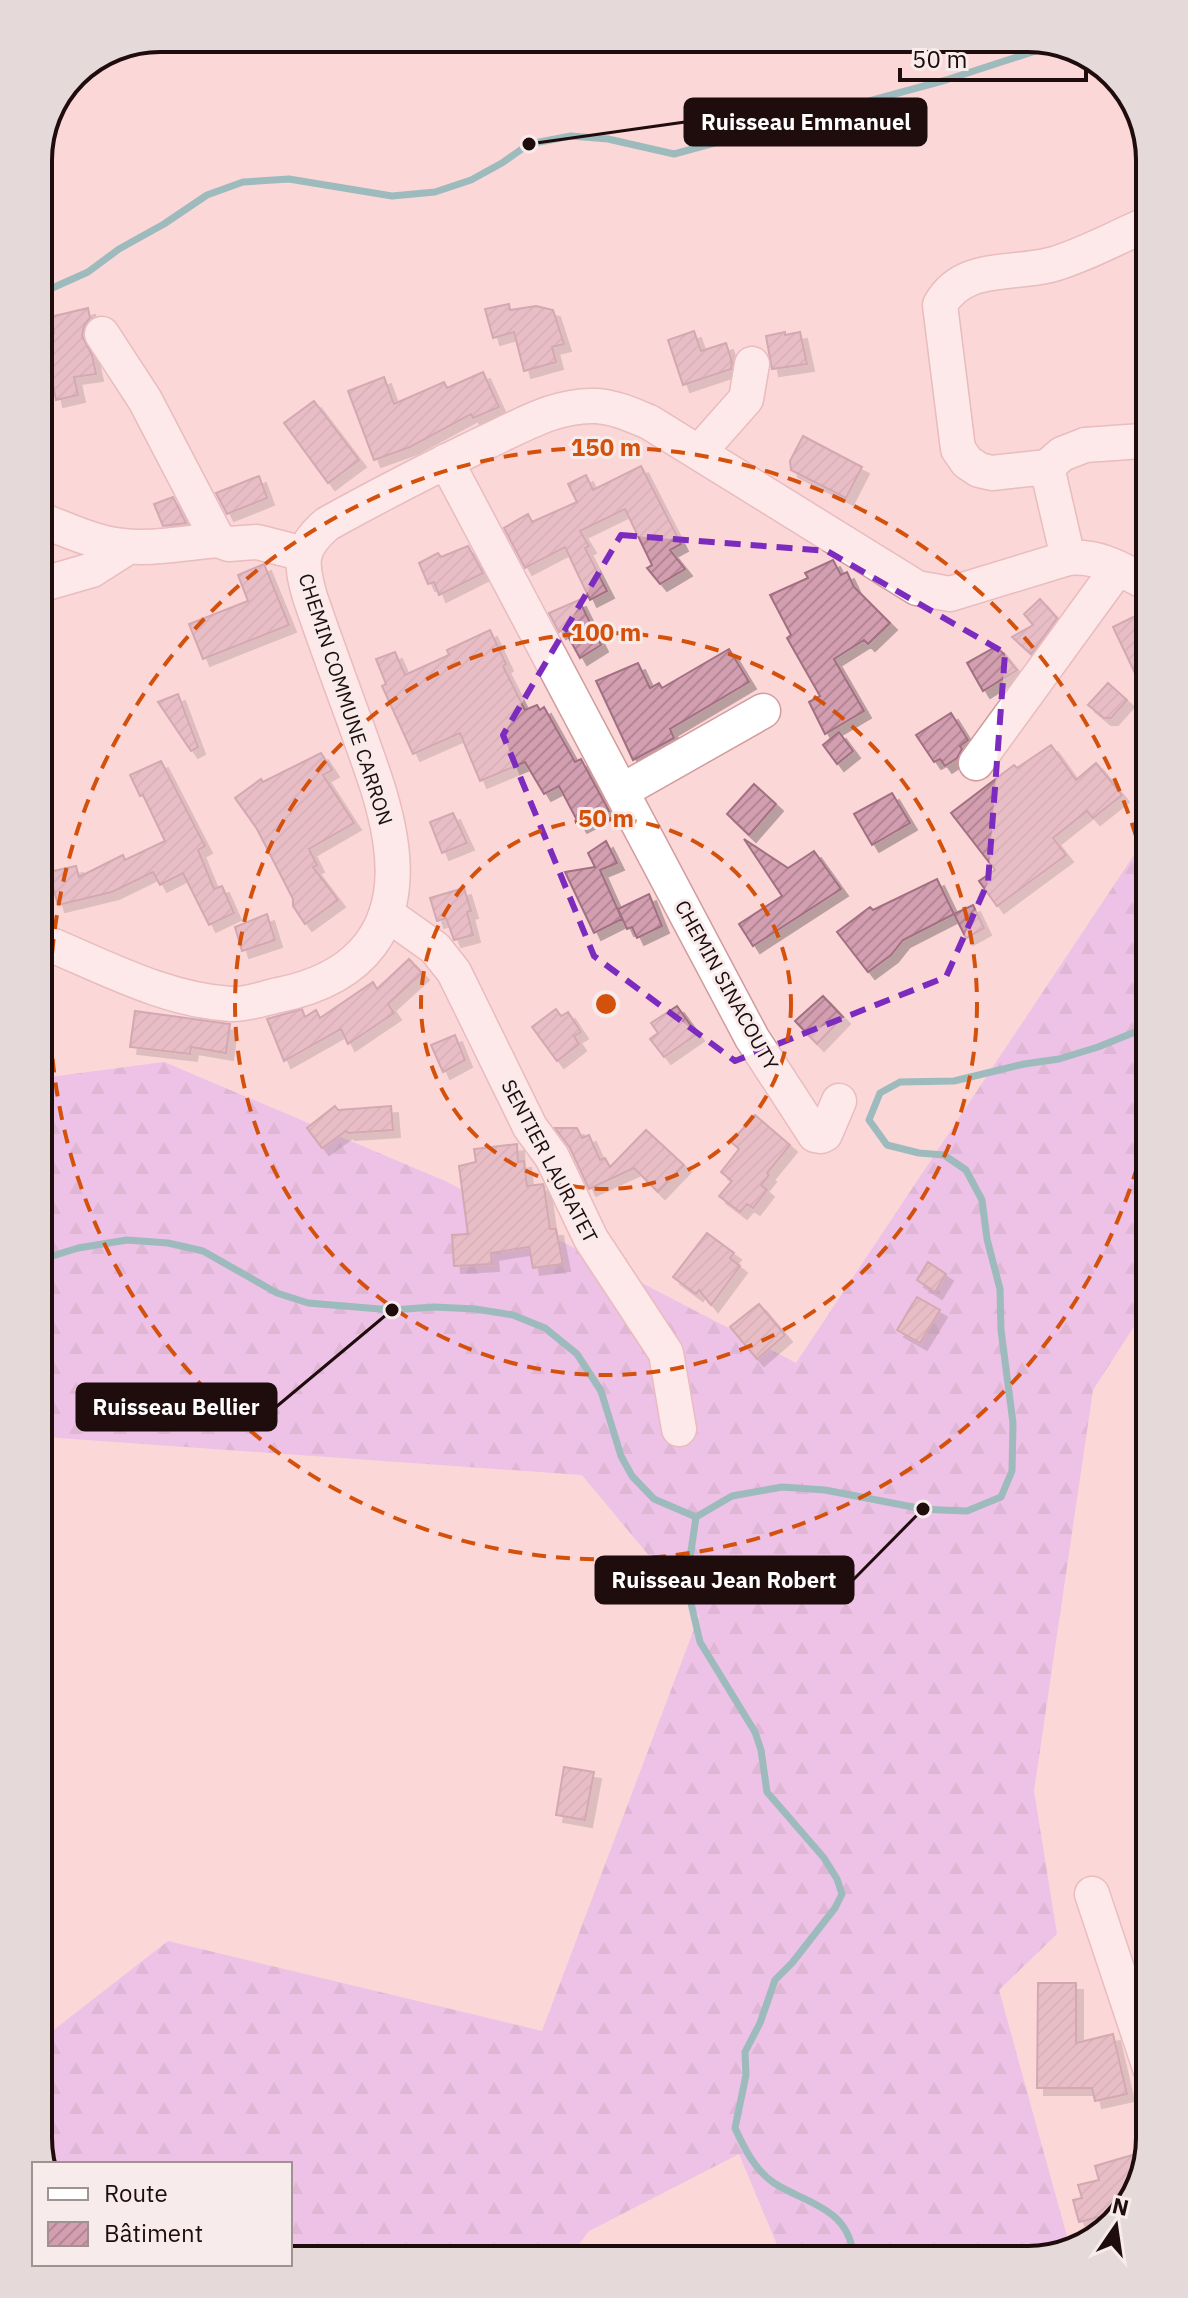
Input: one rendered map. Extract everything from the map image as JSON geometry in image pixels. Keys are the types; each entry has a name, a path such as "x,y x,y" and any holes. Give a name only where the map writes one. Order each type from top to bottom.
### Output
{"street":[{"path":"1136,229 1051,265 970,277 956,283 940,305 958,449 967,462 979,470 992,473 1047,467 1062,454 1085,445 1136,441"},
{"path":"102,334 145,400 218,540"},
{"path":"699,452 746,399 752,364"},
{"name":"CHEMIN COMMUNE CARRON","path":"52,945 163,992 233,1005 309,989 354,965 377,936 387,914 393,875 391,841 383,800 310,597 303,572 304,554 311,538 327,524 446,461 547,414 598,406 622,411 649,422 917,588 950,594 1068,558 1094,559 1131,574"},
{"name":"CHEMIN SINACOUTY","path":"446,461 752,1038 815,1135 825,1134 839,1101"},
{"path":"1047,467 1068,558"},
{"path":"947,483 962,480 979,470"},
{"path":"52,525 101,543 128,547 218,540 229,544 257,542 304,554"},
{"path":"52,582 92,570 128,547"},
{"path":"976,763 1131,574"},
{"path":"622,791 763,711"},
{"name":"SENTIER LAURATET","path":"387,914 435,948 454,972 530,1127 552,1157 591,1239 666,1353 679,1429"},
{"path":"1092,1894 1136,2026"}],"highlighted area":[{"path":"621,535 827,551 1005,653 988,882 946,977 735,1061 594,956 503,735"}],"green space":[{"path":"1136,852 1136,1323 1093,1390 1034,1791 1057,1934 999,1990 1068,2238 1028,2246 778,2246 739,2154 589,2231 578,2246 292,2246 292,2162 55,2162 52,2031 168,1941 542,2031 699,1616 582,1475 52,1438 52,1077 164,1062 445,1181 796,1363"}],"building":[{"path":"509,304 510,310 536,306 553,310 564,344 552,347 556,362 524,371 514,332 493,338 485,309"},
{"path":"88,308 90,318 82,336 92,355 96,374 74,377 78,395 56,400 52,380 52,317"},
{"path":"694,331 701,351 726,343 731,369 683,385 668,340"},
{"path":"785,332 785,335 800,332 807,364 772,369 766,336"},
{"path":"483,372 499,407 473,418 471,414 410,447 374,460 348,391 384,377 394,404 444,382 447,388"},
{"path":"314,401 359,460 328,483 284,423"},
{"path":"803,436 862,467 846,498 791,470 790,461"},
{"path":"641,466 681,544 670,550 685,569 660,584 647,568 652,565 625,509 580,531 589,546 585,548 607,591 590,600 565,547 525,568 504,528 528,514 532,522 577,502 568,484 586,475 593,490"},
{"path":"259,476 267,498 227,514 216,493"},
{"path":"173,497 186,523 163,526 154,504"},
{"path":"468,546 483,573 439,595 434,582 428,584 419,563 438,553 441,557"},
{"path":"833,560 841,575 847,572 854,587 890,623 868,644 864,640 834,659 864,711 825,734 809,702 820,696 787,638 791,635 770,595 808,578 805,573"},
{"path":"264,564 289,625 203,659 189,624 248,601 238,575"},
{"path":"1040,599 1057,618 1031,654 1012,637 1033,625 1024,614"},
{"path":"579,600 601,645 580,658 564,629 559,632 549,613"},
{"path":"1136,616 1136,675 1113,627"},
{"path":"490,630 506,664 503,666 525,710 537,705 540,710 544,707 575,762 581,759 609,811 580,826 559,786 544,794 525,762 480,781 460,733 413,754 382,686 386,684 376,659 395,652 405,675 449,655 447,650"},
{"path":"997,646 1017,670 983,691 967,663"},
{"path":"729,649 749,682 670,729 674,738 633,760 596,681 638,663 650,688 659,683 662,688"},
{"path":"1108,683 1127,700 1111,718 1104,718 1088,705"},
{"path":"178,694 198,747 191,751 158,702"},
{"path":"951,713 968,740 960,746 962,749 957,758 945,766 940,759 934,762 916,735"},
{"path":"839,732 853,751 837,764 823,745"},
{"path":"1051,745 1076,780 1096,763 1122,795 1093,818 1087,811 1053,838 1066,855 997,906 979,881 995,870 951,813 1014,765 1017,768"},
{"path":"321,753 332,770 323,775 354,823 309,849 317,865 313,867 338,900 305,924 293,906 293,899 257,829 235,798 261,779 263,782"},
{"path":"161,761 205,846 198,850 214,889 222,886 234,913 209,925 183,873 160,885 153,872 112,892 58,905 52,871 76,866 79,877 123,855 125,860 165,841 130,775"},
{"path":"754,784 776,804 749,835 727,814"},
{"path":"892,793 910,823 872,845 854,814"},
{"path":"453,813 467,843 442,853 430,822"},
{"path":"744,839 788,868 814,851 841,889 753,946 739,924 782,896"},
{"path":"606,841 617,863 600,870 622,919 594,933 565,872 595,867 588,853"},
{"path":"937,879 954,914 903,940 891,955 868,972 837,932 870,907 873,910"},
{"path":"464,888 471,911 467,912 473,935 454,940 446,918 437,921 430,898"},
{"path":"649,894 662,926 637,938 632,927 627,929 618,909"},
{"path":"973,905 984,928 966,938 954,914"},
{"path":"267,914 275,940 242,951 235,927"},
{"path":"409,959 422,973 388,1004 394,1013 348,1044 341,1029 284,1061 267,1019 302,1009 305,1017 316,1010 320,1018 373,982 377,989"},
{"path":"823,996 843,1017 817,1044 795,1021"},
{"path":"677,1006 697,1034 664,1057 650,1039 658,1033 651,1023"},
{"path":"556,1009 561,1016 568,1012 581,1032 574,1036 579,1044 557,1061 532,1027"},
{"path":"135,1011 230,1024 226,1053 191,1047 190,1054 130,1047"},
{"path":"455,1035 465,1060 443,1072 431,1045"},
{"path":"335,1106 338,1110 391,1106 393,1130 346,1131 322,1148 307,1128"},
{"path":"755,1115 790,1145 767,1173 769,1175 761,1185 767,1190 753,1208 747,1204 740,1212 719,1196 732,1181 721,1172 739,1149 731,1142"},
{"path":"555,1128 577,1128 582,1138 589,1135 600,1160 605,1158 610,1167 646,1130 684,1165 658,1192 634,1168 589,1189 570,1148"},
{"path":"517,1144 518,1162 524,1161 527,1186 543,1184 550,1229 556,1229 563,1264 533,1268 529,1247 491,1253 492,1264 454,1266 452,1235 468,1234 459,1166 476,1162 474,1149"},
{"path":"707,1233 734,1253 730,1258 740,1266 711,1305 699,1290 696,1294 673,1277"},
{"path":"928,1262 946,1274 935,1292 917,1280"},
{"path":"917,1297 940,1310 920,1343 897,1330"},
{"path":"759,1304 785,1335 757,1359 730,1327"},
{"path":"564,1767 594,1772 585,1820 556,1815"},
{"path":"1038,1983 1076,1983 1076,2043 1113,2034 1127,2094 1095,2101 1092,2088 1037,2088"},
{"path":"1134,2154 1125,2186 1078,2185 1099,2180 1095,2166"}],"waterway":[{"path":"52,288 88,272 119,249 207,195 243,182 289,179 392,196 435,192 471,180 529,144 571,136 608,139 674,154 946,80 1032,52"},
{"path":"851,2246 842,2225 834,2216 774,2183 761,2172 735,2128 746,2075 745,2052 760,2023 775,1980 835,1908 842,1894 824,1858 767,1792 755,1732 700,1642 690,1599 689,1565 696,1517 732,1496 782,1487 825,1490 941,1510 967,1511 1001,1497 1012,1471 1013,1423 1001,1330 1000,1289 987,1239 982,1200 966,1170 944,1155 887,1145 869,1120 880,1093 900,1082 954,1081 1059,1059 1136,1032"},
{"path":"52,1256 78,1248 127,1240 168,1243 203,1251 277,1293 308,1303 392,1310 434,1307 475,1309 513,1315 545,1328 577,1354 601,1391 621,1456 632,1476 654,1499 696,1517"}],"place":[{"name":"Ruisseau Emmanuel","path":"529,144"},
{"name":"Ruisseau Bellier","path":"392,1310"},
{"name":"Ruisseau Jean Robert","path":"923,1509"}]}
